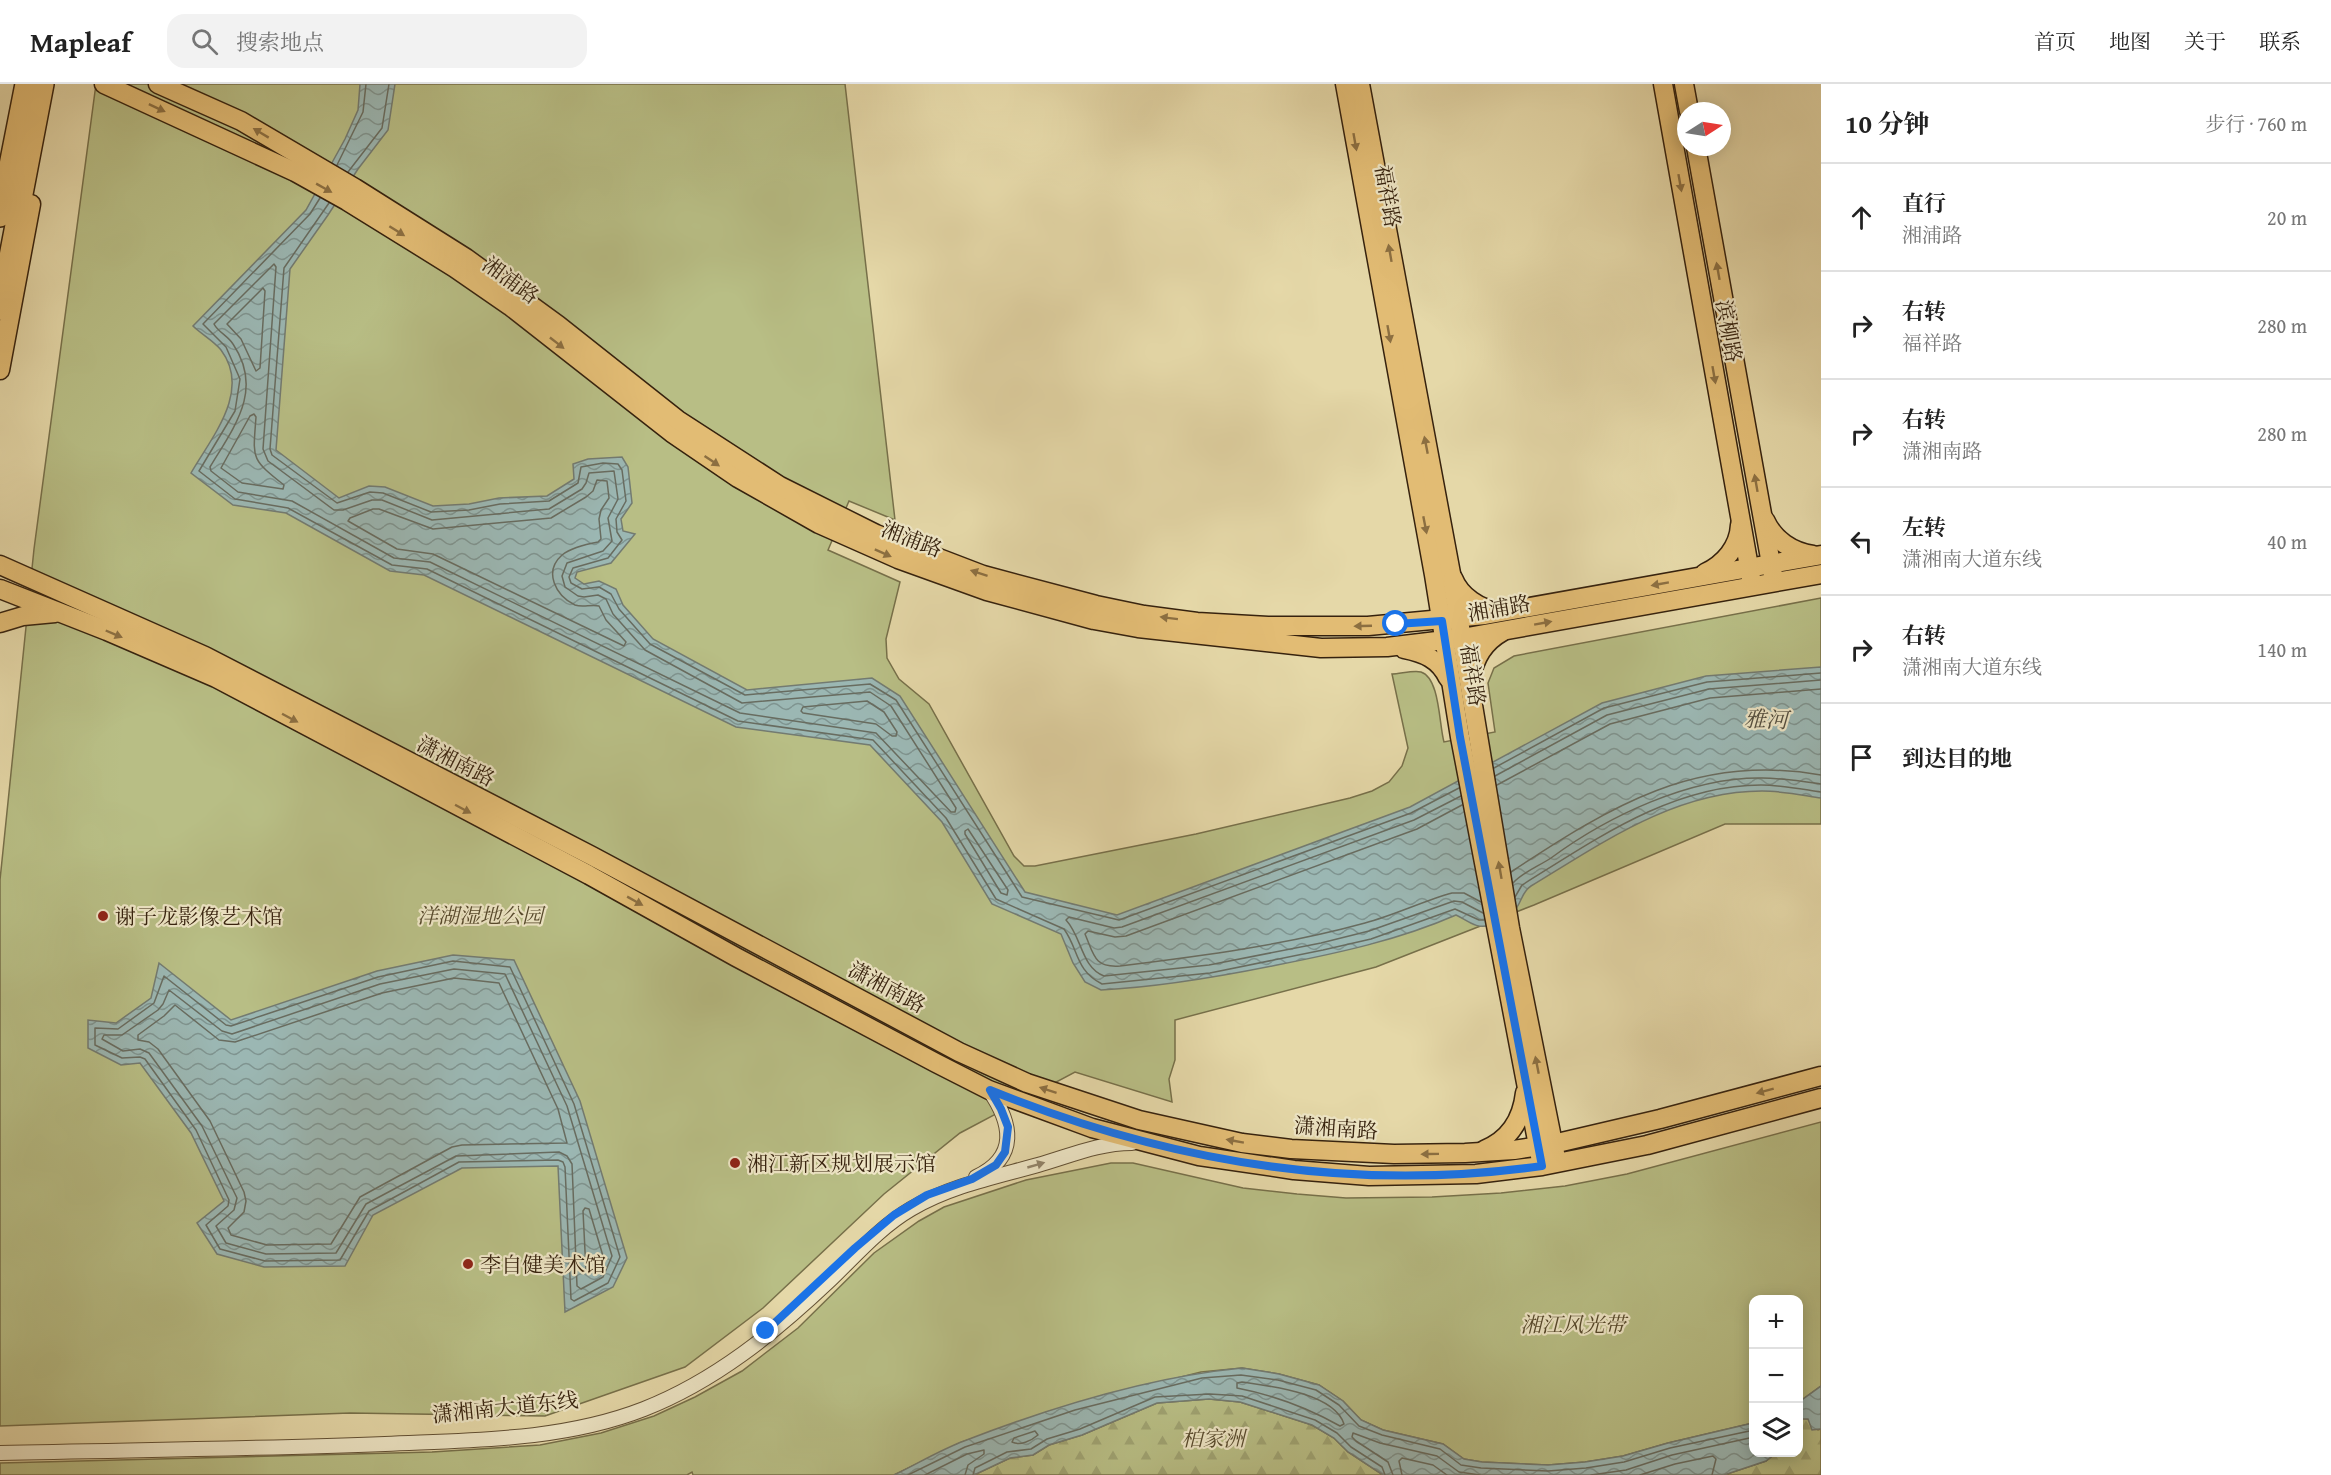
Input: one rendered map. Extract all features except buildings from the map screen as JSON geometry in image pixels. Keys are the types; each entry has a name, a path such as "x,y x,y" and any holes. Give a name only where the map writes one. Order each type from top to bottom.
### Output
{"highway":[{"path":"0,216 26,84"},
{"path":"0,309 43,84"}],"main road":[{"path":"0,370 53,84"},
{"name":"湘浦路","path":"104,84 306,169 466,258 705,439 780,486 876,534 983,575 1096,605 1144,615 1197,622 1268,626 1396,624 1450,620 1511,620 1773,573 1821,555"},
{"name":"湘浦路","path":"158,84 241,121 306,169"},
{"name":"福祥路","path":"1345,84 1442,573"},
{"name":"福祥路","path":"1360,84 1468,734 1504,931 1523,1068 1550,1165"},
{"name":"滨柳路","path":"1663,84 1751,577"},
{"path":"1684,84 1687,102"},
{"name":"滨柳路","path":"1698,156 1773,573"},
{"name":"湘浦路","path":"351,194 510,306 672,434 738,478 819,524 898,559 987,591 1094,620 1138,628 1276,645 1321,648 1387,647 1453,639 1511,620 1689,579 1751,577"},
{"path":"1762,514 1773,534 1789,547 1811,555 1821,555"},
{"path":"1689,579 1710,570 1729,555 1736,544 1740,530 1740,517"},
{"name":"潇湘南路","path":"0,565 205,656 592,856 959,1052 1028,1083 1138,1120 1242,1143 1340,1153 1472,1153 1546,1145 1660,1119 1821,1076"},
{"path":"1396,624 1408,621 1426,608 1442,573 1470,600 1511,620 1493,637 1478,657 1462,697"},
{"name":"湘浦路","path":"1773,573 1821,574"},
{"name":"潇湘南路","path":"0,589 107,631 216,678 589,875 855,1021 990,1090 1083,1125 1199,1156 1332,1174 1369,1176 1476,1174 1550,1165 1647,1145 1821,1098"},
{"path":"0,623 23,616 60,613"},
{"path":"1387,647 1406,649 1433,658 1442,666 1462,697"},
{"name":"福祥路","path":"1504,931 1543,1094 1546,1145"},
{"path":"1472,1153 1494,1146 1512,1130 1524,1104 1523,1068"},
{"path":"1543,1094 1548,1108 1562,1124 1573,1131 1585,1134 1600,1133"}],"street":[{"name":"潇湘南大道东线","path":"0,1448 485,1434 560,1426 614,1413 650,1400 692,1380 750,1344 855,1248 907,1206 942,1188 986,1173 996,1165 1005,1152 1008,1127 990,1090"},
{"name":"潇湘南大道东线","path":"0,1453 456,1441 554,1432 613,1419 664,1400 731,1362 759,1343 828,1283 873,1238 909,1210 937,1196 980,1181 1090,1148 1110,1144 1150,1143"}],"green space":[{"name":"洋湖湿地公园","path":"96,84 845,84 895,520 849,501 828,550 900,582 886,639 887,658 899,679 929,704 1014,856 1024,866 1035,866 1196,834 1372,791 1389,782 1402,766 1408,748 1392,674 1421,672 1427,676 1432,683 1438,703 1444,742 1495,732 1488,683 1494,668 1514,656 1821,598 1821,824 1725,824 1534,905 1376,967 1175,1020 1175,1060 1169,1079 1172,1102 1075,1072 960,1133 884,1194 763,1308 685,1367 545,1416 350,1413 0,1426 0,880 34,549"},
{"name":"湘江风光带","path":"1821,1122 1821,1386 1803,1399 1803,1295 1749,1295 1749,1424 1623,1456 1585,1462 1548,1465 1464,1459 1443,1444 1383,1430 1361,1420 1343,1401 1319,1385 1279,1374 1242,1368 1201,1372 1073,1404 962,1442 894,1475 693,1475 692,1472 687,1475 0,1475 0,1463 432,1452 540,1445 601,1433 654,1416 742,1371 798,1328 874,1253 919,1221 944,1207 1026,1180 1111,1163 1133,1163 1243,1188 1346,1198 1501,1193 1565,1186 1627,1174"},
{"name":"柏家洲","path":"1209,1399 1240,1402 1312,1425 1334,1438 1348,1452 1383,1475 974,1475 1010,1458 1033,1455 1049,1445 1082,1435 1157,1403"},
{"path":"1803,1418 1808,1419 1818,1430 1821,1429 1821,1475 1724,1475 1766,1461 1771,1457 1803,1457"}],"water":[{"name":"雅河","path":"360,84 395,84 388,130 358,169 290,269 276,450 339,498 369,486 385,487 433,506 469,504 499,498 547,496 574,479 573,464 588,459 622,457 628,467 632,503 621,519 623,531 635,534 611,563 577,572 575,578 584,584 599,581 616,589 623,605 653,639 747,690 872,678 900,696 1025,892 1117,915 1410,807 1602,703 1706,676 1821,667 1821,798 1769,791 1730,793 1669,810 1612,837 1531,886 1525,891 1513,912 1490,925 1476,925 1456,915 1413,932 1323,956 1189,981 1101,990 1085,982 1073,963 1061,934 992,904 942,822 870,745 736,727 424,575 390,571 286,513 233,505 191,473 225,414 232,382 229,366 221,350 193,326 306,210 345,139 358,110"},
{"path":"453,955 514,960 580,1101 627,1258 613,1287 565,1312 558,1166 462,1168 373,1215 345,1266 264,1267 217,1254 197,1223 224,1201 191,1133 140,1063 121,1065 88,1048 88,1020 116,1023 151,998 159,963 231,1020 377,971"},
{"path":"1242,1368 1279,1374 1319,1385 1343,1401 1361,1420 1383,1430 1443,1444 1464,1459 1482,1462 1548,1465 1585,1462 1623,1456 1749,1424 1749,1457 1771,1457 1766,1461 1724,1475 1383,1475 1348,1452 1334,1438 1312,1425 1240,1402 1209,1399 1157,1403 1082,1435 1049,1445 1033,1455 1010,1458 974,1475 894,1475 955,1445 1066,1405 1136,1386 1207,1372"},
{"path":"1821,1386 1821,1429 1812,1430 1808,1419 1803,1419 1803,1399"}],"place":[{"name":"谢子龙影像艺术馆","path":"103,916"},
{"name":"湘江新区规划展示馆","path":"735,1163"},
{"name":"李自健美术馆","path":"468,1264"}],"route":[{"path":"766,1331 894,1215 927,1195 986,1173 996,1165 1005,1152 1008,1127 990,1090 1046,1113 1092,1128 1199,1156 1241,1163 1369,1176 1476,1174 1542,1166 1460,737 1442,621 1396,624"}]}
